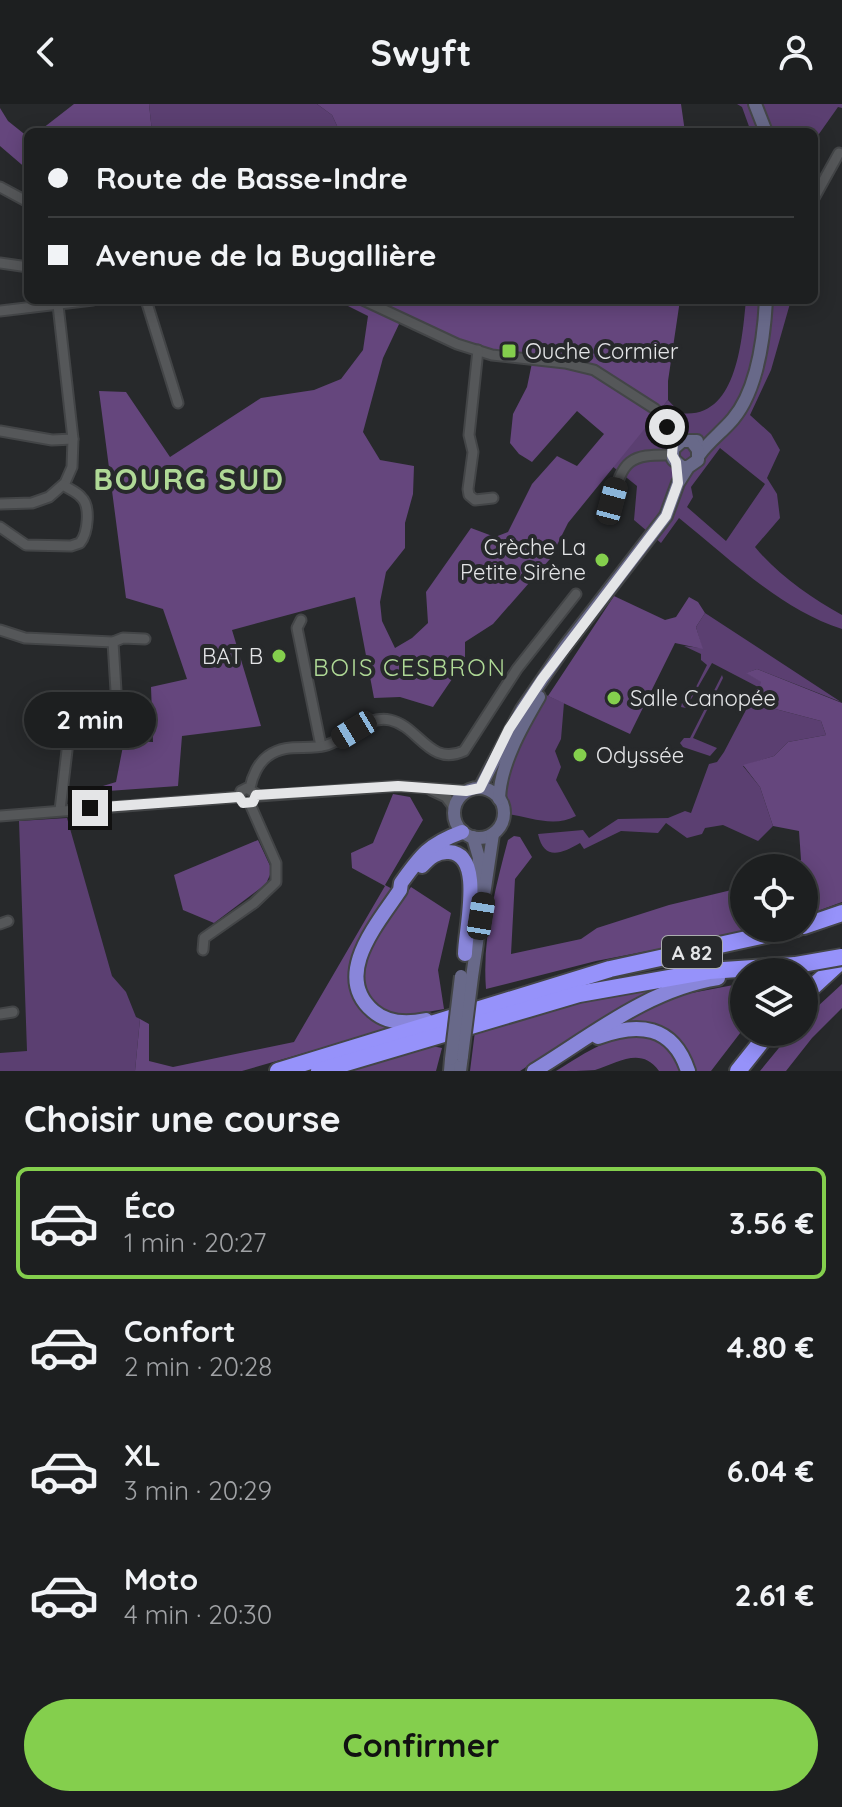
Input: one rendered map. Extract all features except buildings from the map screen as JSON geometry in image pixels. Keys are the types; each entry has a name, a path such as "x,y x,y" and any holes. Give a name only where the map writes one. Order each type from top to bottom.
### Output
{"highway":[{"path":"400,890 401,883 424,852 441,839 467,834"},
{"path":"462,1016 448,1014 412,1023 395,1022 378,1015 361,996 356,974 360,955 400,890 436,854 453,852 462,857 470,869 465,954"},
{"path":"818,921 842,913"},
{"name":"A 82","path":"278,1071 610,969 733,942"},
{"path":"818,961 842,946"},
{"path":"818,982 842,959"},
{"name":"A 82","path":"818,966 842,959"},
{"name":"A 82","path":"319,1071 579,994 698,972 730,972"},
{"path":"534,1071 616,1017 659,994 702,980 730,976"},
{"path":"575,1046 613,1032 650,1030 675,1045 688,1071"},
{"path":"725,1071 745,1046"},
{"path":"738,1071 758,1046"}],"main road":[{"path":"755,104 764,128"},
{"path":"677,458 697,462 715,434 734,418 750,385 760,350 766,304"},
{"path":"480,788 522,709 666,516 678,483 678,442 715,434"},
{"path":"689,441 699,455"},
{"path":"460,1071 454,1062 466,976 493,834 504,817 499,799 500,786 520,733 580,629"},
{"path":"466,976 465,954 479,860 467,834 456,824 455,809 466,791 480,788 494,793 499,799"},
{"path":"467,834 493,834"}],"street":[{"path":"818,191 839,153"},
{"path":"0,187 24,200"},
{"path":"0,263 24,266"},
{"path":"0,311 65,304"},
{"path":"147,304 178,403"},
{"path":"372,304 457,344 492,355 565,363 594,370 646,403 689,441"},
{"path":"0,504 41,501 58,492 72,467 73,439 58,305"},
{"path":"478,350 469,435 473,452 469,495 475,500 493,498"},
{"path":"612,501 620,473 629,461 644,455 677,458 662,417"},
{"path":"0,431 52,440 73,439"},
{"path":"0,527 26,545 71,546 80,543 86,532 86,505 82,497 63,485"},
{"path":"203,950 204,938 254,903 276,882 276,863 252,796 255,772 270,754 291,746 333,743 372,721 385,718 395,721 440,754 452,756 464,751 517,669 576,594"},
{"path":"301,620 297,628 321,746"},
{"path":"0,630 25,638 113,642 123,638 145,639"},
{"path":"60,810 70,725 78,720 102,719 117,707 113,642"},
{"path":"0,816 239,797 243,803 252,796 398,786 466,791"},
{"path":"420,787 446,797 455,809"},
{"path":"0,1014 13,1012"}],"shaded area":[{"path":"74,104 149,104 152,128 43,128"},
{"path":"149,104 317,104 332,115 338,128 152,128"},
{"path":"317,104 681,104 684,128 338,128 332,115"},
{"path":"737,104 842,104 842,108 838,107 818,135 818,128 750,128 742,107"},
{"path":"0,108 8,121 24,134 24,167 0,146"},
{"path":"344,304 679,304 668,400 568,523 550,559 493,624 465,642 465,660 433,707 400,697 374,698 355,597 232,630 261,726 182,736 178,786 80,793 116,782 124,741 153,742 151,687 187,679 163,609 126,598 99,391 126,392 170,457 261,398 314,390 341,379 363,350 368,316","holes":["400,322 478,349 533,358 527,387 513,414 510,443 519,454 532,462 577,411 604,434 577,466 557,456 532,484 508,532 495,537 471,528 426,592 428,623 395,648 382,621 380,602 386,572 405,548 405,523 413,494 414,466 380,460 363,432 383,358"]},
{"path":"746,304 790,304 771,370 750,415 771,434 780,450 767,478 777,494 780,518 755,547 795,585 842,615 842,629 776,596 679,518 661,543 634,520 637,486 612,466 668,400 680,413 699,412 714,404 725,391 738,355","holes":["720,448 765,484 726,541 687,507 693,497 691,487"]},
{"path":"614,596 665,620 676,617 689,597 698,602 705,613 696,627 703,649 675,643 630,734 548,696"},
{"path":"705,613 841,702 757,669 747,673 762,682 764,706 821,721 826,735 788,742 774,756 743,766 760,787 773,826 758,841 723,825 705,828 702,834 687,838 666,823 658,833 621,831 584,849 580,843 560,852 549,852 538,834 583,830 589,838 618,819 668,818 685,811 691,813 709,764 717,762 724,752 758,687 712,663 686,708 681,707 683,699 689,701 707,665 701,660 701,654 684,646 702,648 696,627"},
{"path":"757,669 842,703 842,902 818,911 818,854 801,854 799,831 773,826 760,787 743,765 774,756 788,742 826,735 821,721 764,706 757,695 761,682 746,673"},
{"path":"722,675 693,738 717,748 710,756 683,747 680,743 684,738 690,738"},
{"path":"546,695 564,703 561,739 555,751 561,767 556,780 576,816 559,821 508,814 503,789 526,728"},
{"path":"393,794 410,797 423,820 385,885 405,896 411,887 451,913 438,970 444,1009 416,1014 391,1028 242,1071 135,1071 140,1019 149,1024 149,1061 173,1067 294,1042 385,886 352,868 351,853 373,843"},
{"path":"67,818 112,976 126,992 136,1017 140,1019 135,1071 0,1071 0,1053 27,1051 19,821"},
{"path":"514,836 520,837 532,857 515,879 511,954 581,939 597,928 669,905 730,890 730,935 596,961 486,989 486,952 491,914 508,840"},
{"path":"258,840 272,870 266,884 214,923 183,910 174,875"},
{"path":"842,984 842,1008 818,1032 818,1006"},
{"path":"730,986 730,1046 711,1071 695,1071 687,1049 669,1031 654,1025 622,1025 620,1022 681,995"},
{"path":"649,989 651,995 566,1041 520,1071 470,1071 475,1031"},
{"path":"649,1035 665,1046 682,1071 659,1071 645,1059 629,1058 595,1070 556,1071 611,1041"},
{"path":"422,1044 442,1048 436,1071 342,1071"},
{"path":"781,1046 806,1046 786,1071 760,1071"}],"place":[{"name":"Ouche Cormier","path":"509,351"},
{"name":"Crèche La Petite Sirène","path":"602,560"},
{"name":"BAT B","path":"279,656"},
{"name":"Salle Canopée","path":"614,698"},
{"name":"Odyssée","path":"580,755"}],"district":[{"name":"BOURG SUD","path":"189,479"},
{"name":"BOIS CESBRON","path":"410,667"}],"route":[{"path":"90,808 239,797 248,804 253,802 256,795 398,786 466,791 480,788 509,729 542,679 666,516 678,483 676,462 672,455 673,443 667,427"}]}
